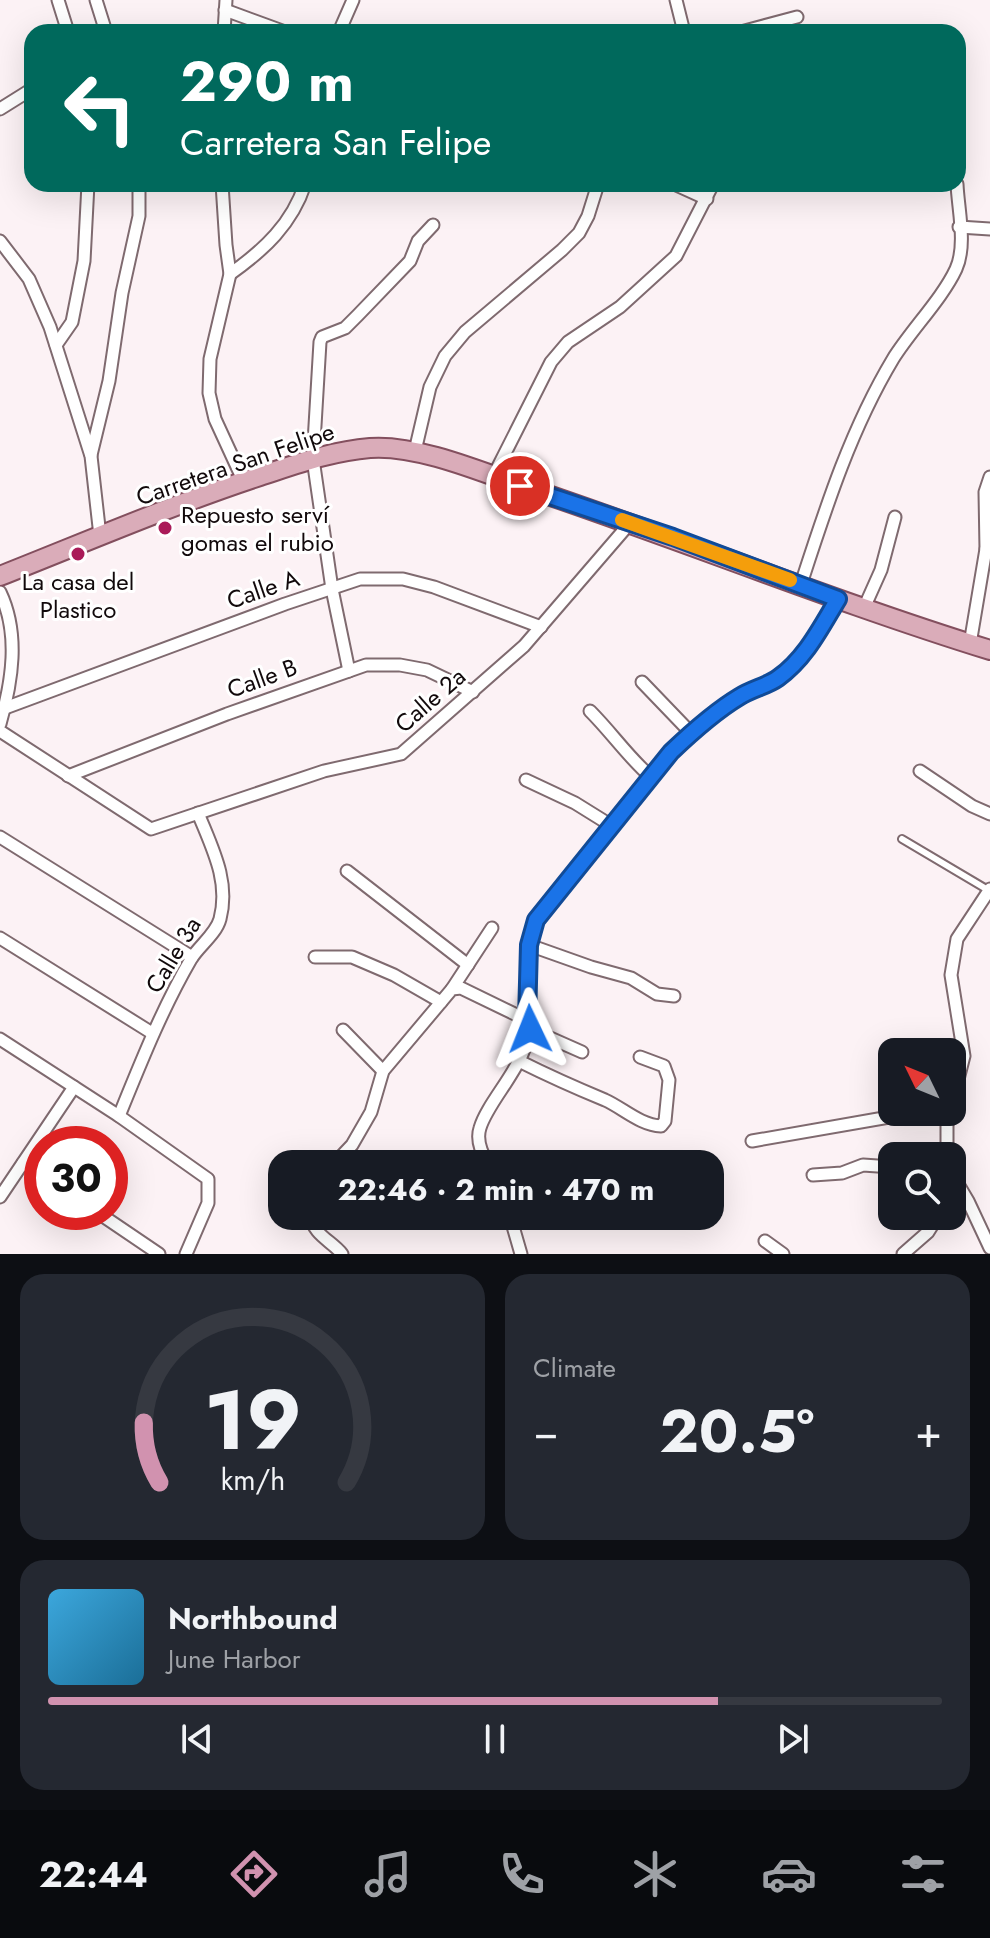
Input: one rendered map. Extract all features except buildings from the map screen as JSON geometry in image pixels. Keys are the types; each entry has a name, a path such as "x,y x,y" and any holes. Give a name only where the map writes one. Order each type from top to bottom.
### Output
{"main road":[{"name":"Carretera San Felipe","path":"0,576 244,482 336,451 375,448 415,451 990,650"}],"street":[{"path":"58,0 66,24"},
{"path":"96,0 104,24"},
{"path":"342,24 353,0"},
{"path":"676,0 682,24"},
{"path":"225,5 267,24"},
{"path":"771,24 797,17"},
{"path":"1,106 24,93"},
{"path":"56,345 72,322 84,261 88,192"},
{"path":"91,456 109,381 122,293 139,216 139,192"},
{"path":"223,192 230,274 210,359 209,393 215,419 244,482"},
{"path":"230,274 260,251 288,221 301,192"},
{"path":"415,451 430,387 445,356 465,332 579,233 596,192"},
{"path":"692,192 707,199"},
{"path":"493,477 551,362 568,342 620,307 676,256 710,192"},
{"path":"801,584 829,498 865,411 893,359 956,268 960,248 957,192"},
{"path":"349,671 332,589 313,459 322,337 345,328 358,315 410,261 418,241 433,225"},
{"path":"959,227 990,229"},
{"path":"0,243 29,279 56,345 91,456 100,536"},
{"path":"970,644 988,546 985,492 990,477"},
{"path":"864,608 881,570 895,517"},
{"name":"Calle 2a","path":"68,776 151,829 324,771 401,754 473,692 541,627 630,523"},
{"name":"Calle A","path":"5,708 360,579 403,579 434,587 541,627"},
{"path":"0,592 6,603 13,647 11,688 0,724"},
{"path":"481,1150 479,1129 519,1061 529,1025 529,945 536,920 651,777 691,733 741,695 777,679 804,654 838,599"},
{"name":"Calle B","path":"68,776 227,714 366,665 400,665 427,670 473,692"},
{"path":"642,682 691,733"},
{"path":"590,711 615,735 631,759 651,777"},
{"path":"0,731 68,776"},
{"path":"920,771 972,806 990,814"},
{"path":"526,780 575,803 612,826"},
{"name":"Calle 3a","path":"119,1116 152,1033 192,957 219,922 223,897 221,868 198,813"},
{"path":"0,837 192,957"},
{"path":"347,871 468,965"},
{"path":"961,1038 951,975 957,939 986,906 990,890"},
{"path":"347,1150 371,1112 383,1071 452,989 492,928"},
{"path":"0,938 152,1033"},
{"path":"529,945 631,978 657,994 674,996"},
{"path":"315,957 352,957 394,975 441,1002"},
{"path":"452,989 461,988 582,1052"},
{"path":"343,1030 383,1071"},
{"path":"0,1039 119,1116 208,1179 208,1203 186,1254"},
{"path":"519,1061 607,1101 635,1118 661,1126 665,1121 669,1080 664,1066 640,1057"},
{"path":"0,1197 74,1087"},
{"path":"752,1141 878,1119"},
{"path":"813,1175 842,1173 863,1165 878,1166"},
{"path":"966,1198 988,1241"},
{"path":"124,1230 159,1254"},
{"path":"316,1230 342,1254"},
{"path":"514,1230 521,1254"},
{"path":"903,1254 929,1230"},
{"path":"765,1241 783,1254"}],"lane":[{"path":"902,839 990,890"}],"slow traffic":[{"path":"622,520 790,580"}],"place":[{"name":"Repuesto serví gomas el rubio","path":"165,528"},
{"name":"La casa del Plastico","path":"78,554"}],"route":[{"path":"520,486 673,537 838,599 804,654 777,679 741,695 671,752 536,920 529,945 527,1020 530,1029"}]}
